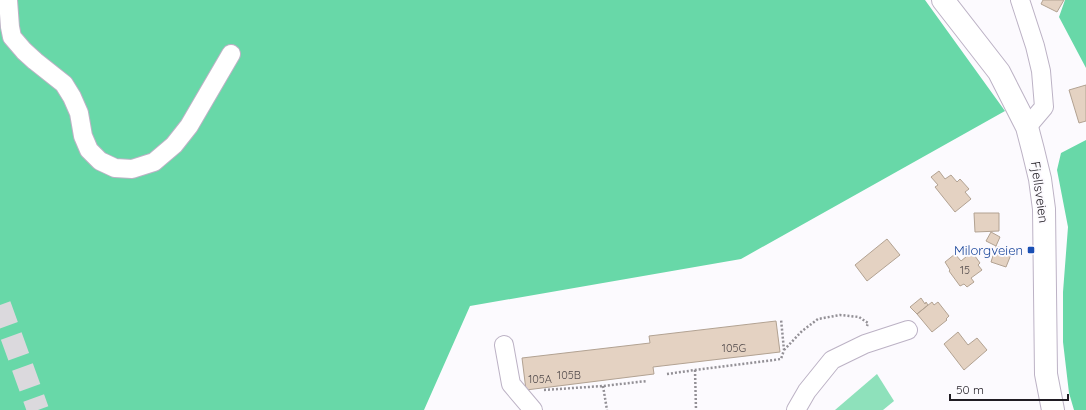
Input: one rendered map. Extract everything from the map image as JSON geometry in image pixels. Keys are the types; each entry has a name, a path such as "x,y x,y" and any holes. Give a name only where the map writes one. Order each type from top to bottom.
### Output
{"main road":[{"name":"Fjellsveien","path":"943,0 999,72 1027,127 1040,179 1044,210 1046,374 1053,410"}],"street":[{"path":"8,0 12,37 35,61 64,84 79,113 83,136 89,150 100,161 115,168 132,169 154,162 174,145 189,126 231,54"},
{"path":"1020,0 1035,46 1041,71 1044,107 1027,127"},
{"path":"796,410 807,391 832,360 865,344 908,330"},
{"path":"504,345 511,384 533,410"}],"path":[{"path":"667,374 781,359 784,350 802,330 818,319 840,315 859,317 868,323 865,344"},
{"path":"781,319 784,350"},
{"path":"695,370 696,410"},
{"path":"544,390 647,381"},
{"path":"603,386 607,410"}],"green space":[{"path":"0,0 925,0 1005,111 741,259 470,306 424,410 0,410"},
{"path":"1065,0 1086,0 1086,68 1059,17"},
{"path":"1086,140 1086,410 1074,410 1069,393 1063,342 1063,292 1068,227 1057,170 1061,153"},
{"path":"877,374 894,401 883,410 835,410"}],"building":[{"path":"1043,0 1064,0 1057,12 1041,4"},
{"path":"1086,85 1086,121 1079,123 1069,90"},
{"path":"939,171 945,179 951,175 957,182 960,179 969,189 965,192 971,199 955,212 935,187 938,185 931,177"},
{"path":"974,213 999,213 999,231 975,232"},
{"path":"991,232 1000,237 996,246 986,241"},
{"path":"887,239 900,255 867,281 855,265"},
{"path":"996,246 1012,252 1006,267 991,262"},
{"path":"972,252 980,263 978,265 982,270 971,278 974,282 967,287 964,284 960,286 949,271 950,270 945,262 955,254 961,261"},
{"path":"921,298 925,304 926,302 928,305 917,314 910,307"},
{"path":"932,302 934,305 938,302 949,316 946,319 947,320 932,332 917,314"},
{"path":"776,321 780,352 653,367 654,374 526,390 522,358 650,343 649,336"},
{"path":"958,332 968,345 977,338 987,350 964,370 944,344"}],"tunnel":[{"path":"0,305 38,410"}],"place":[{"name":"Milorgveien","path":"1031,250"}]}
